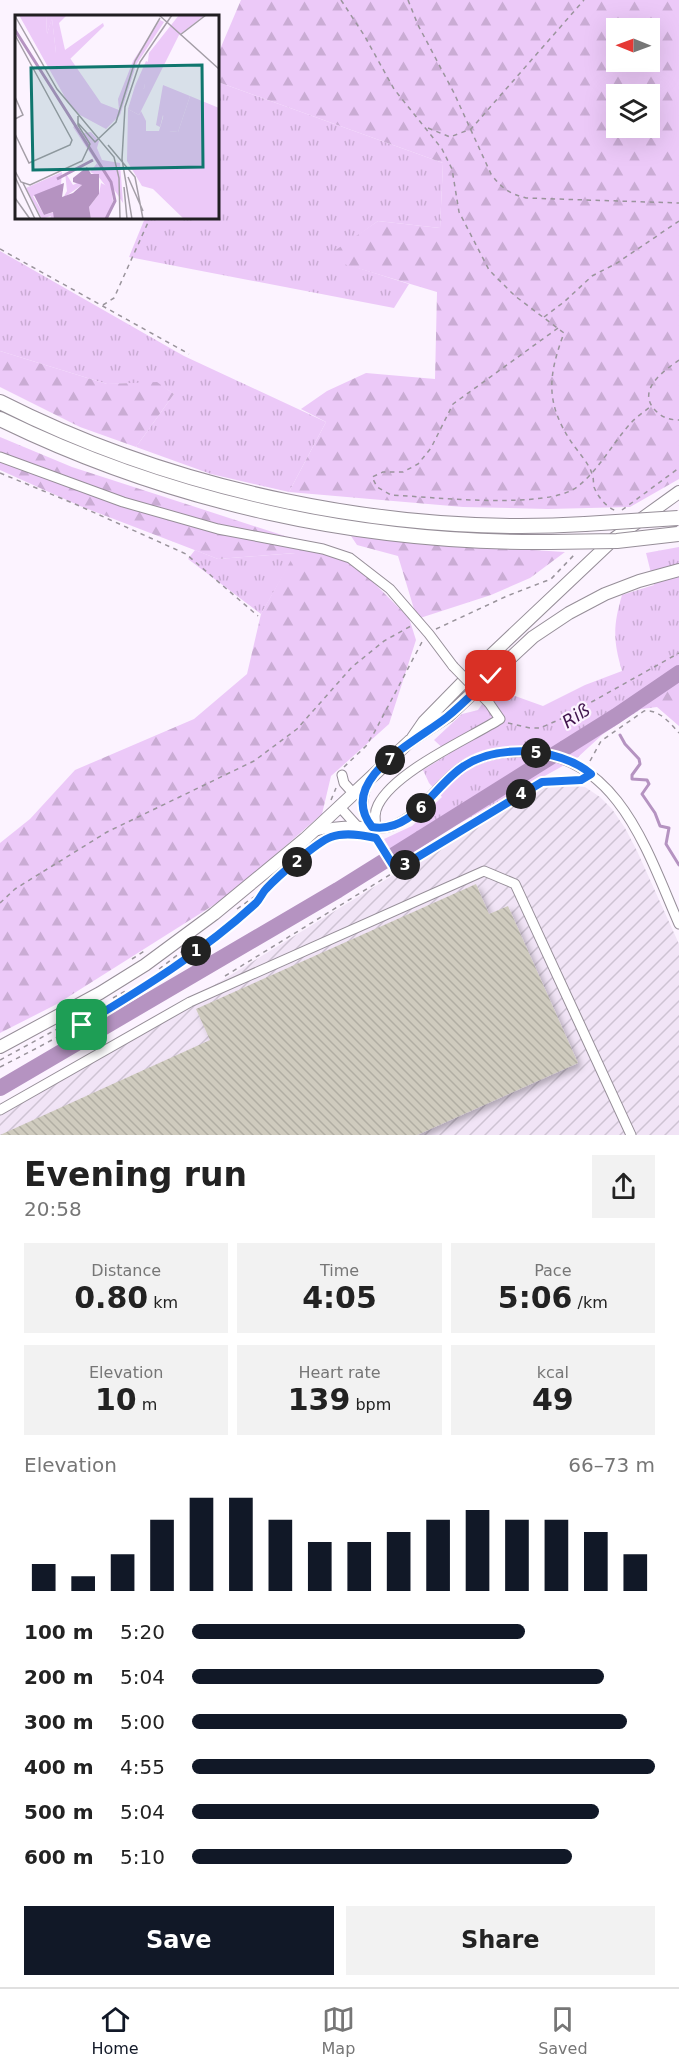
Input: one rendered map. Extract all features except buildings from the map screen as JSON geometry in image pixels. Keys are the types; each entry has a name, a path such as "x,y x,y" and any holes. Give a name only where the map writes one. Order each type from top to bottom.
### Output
{"highway":[{"path":"0,402 81,438 191,477 281,499 357,512 420,520 500,525 585,524 679,518"},
{"path":"0,419 132,474 214,499 342,527 419,537 501,542 617,540 679,534"}],"main road":[{"path":"410,741 424,722 471,674 615,538 679,492"},
{"path":"0,1047 100,993 145,965 214,914 313,831 335,803 353,793 410,741 448,716 533,637 569,613 605,594 639,581 679,570"}],"street":[{"path":"0,457 123,502 218,529 323,549 350,558 390,590 500,718 432,757 405,776 383,796 375,813 373,832"},
{"path":"313,831 337,826 357,826 373,832 389,828 402,822 422,807 438,788 465,765 495,753 546,754 573,763 588,772 604,785 623,807 644,846 679,924"},
{"path":"342,775 344,783 353,793"},
{"path":"370,777 361,804 373,832"},
{"path":"335,803 357,826"},
{"path":"0,1110 190,1002 484,871 515,884 631,1135"}],"path":[{"path":"341,0 364,35 394,89 442,149 452,169 459,212 489,270 515,296 564,333 555,356 550,394 564,432 592,473 594,486 602,500 610,509 620,512"},
{"path":"408,0 491,174 499,185 511,194 526,198 679,203"},
{"path":"426,128 450,137 471,129 584,0"},
{"path":"102,305 114,298 150,219"},
{"path":"543,317 564,302 592,276 617,263 679,221"},
{"path":"0,249 189,354"},
{"path":"558,328 453,404 431,448 418,464 403,472 383,472 372,477 377,487 391,495 530,501 557,497 575,488 592,473 632,422 651,406"},
{"path":"679,360 661,373 649,391 651,406 666,418 679,420"},
{"path":"613,517 679,468"},
{"path":"0,473 186,554 258,616"},
{"path":"335,803 343,768 366,746 374,733 420,642 438,628 507,596 551,579 580,549"},
{"path":"0,903 15,889 107,832 254,761 297,729 352,667 384,641 417,622"},
{"path":"500,718 514,726 540,728 563,718 679,653"},
{"path":"371,886 542,782 581,780 588,772 601,741 644,711 656,713 670,722 679,733"},
{"path":"373,832 396,870"},
{"path":"0,1067 82,1025 153,981 202,947 258,902 264,890 290,868 328,838 334,836"},
{"path":"133,959 151,947"}],"shaded area":[{"path":"544,785 585,787 612,809 637,851 679,944 679,1135 0,1135 0,1107 200,994 512,802"}],"green space":[{"path":"241,0 679,0 679,479 630,507 548,509 463,507 289,492 326,422 301,409 327,391 366,373 435,379 437,292 324,258 378,221 440,228 443,163 219,82 219,52"},
{"path":"219,82 443,163 440,228 378,221 327,258 409,284 394,308 129,257 145,219 219,219"},
{"path":"0,251 184,356 326,422 289,492 211,474 136,447 174,394 157,383 107,384 0,351"},
{"path":"0,351 107,384 157,382 174,394 136,447 80,427 0,387"},
{"path":"0,437 72,467 328,550 358,567 409,618 416,640 389,724 331,776 322,814 228,896 57,1004 0,1033 0,843 30,819 75,770 194,719 247,674 261,614 295,553 218,559 80,506 0,470"},
{"path":"351,536 565,552 530,578 491,595 417,619 398,556 357,545"},
{"path":"679,547 679,666 636,698 641,709 603,734 577,758 453,827 398,863 384,839 412,826 442,797 429,783 423,770 449,754 434,740 462,714 478,710 493,688 543,706 585,685 622,671 615,633 622,595 654,585 646,553"},
{"path":"195,550 218,559 296,553 261,614 188,559"},
{"path":"679,666 679,726 657,707 641,709 635,698"}],"waterway":[{"name":"Riß","path":"0,1088 338,890 616,716 679,673"},
{"path":"620,735 639,759 640,764 632,775 632,779 647,780 649,784 642,794 655,813 660,826 669,828 666,844 679,865"}],"route":[{"path":"82,1025 153,981 202,947 258,902 264,890 328,838 353,835 376,838 396,870 542,782 581,780 591,774 573,763 546,754 495,753 465,765 438,788 422,807 402,822 389,828 372,827 363,813 361,804 370,777 410,741 448,716 491,676"}]}
